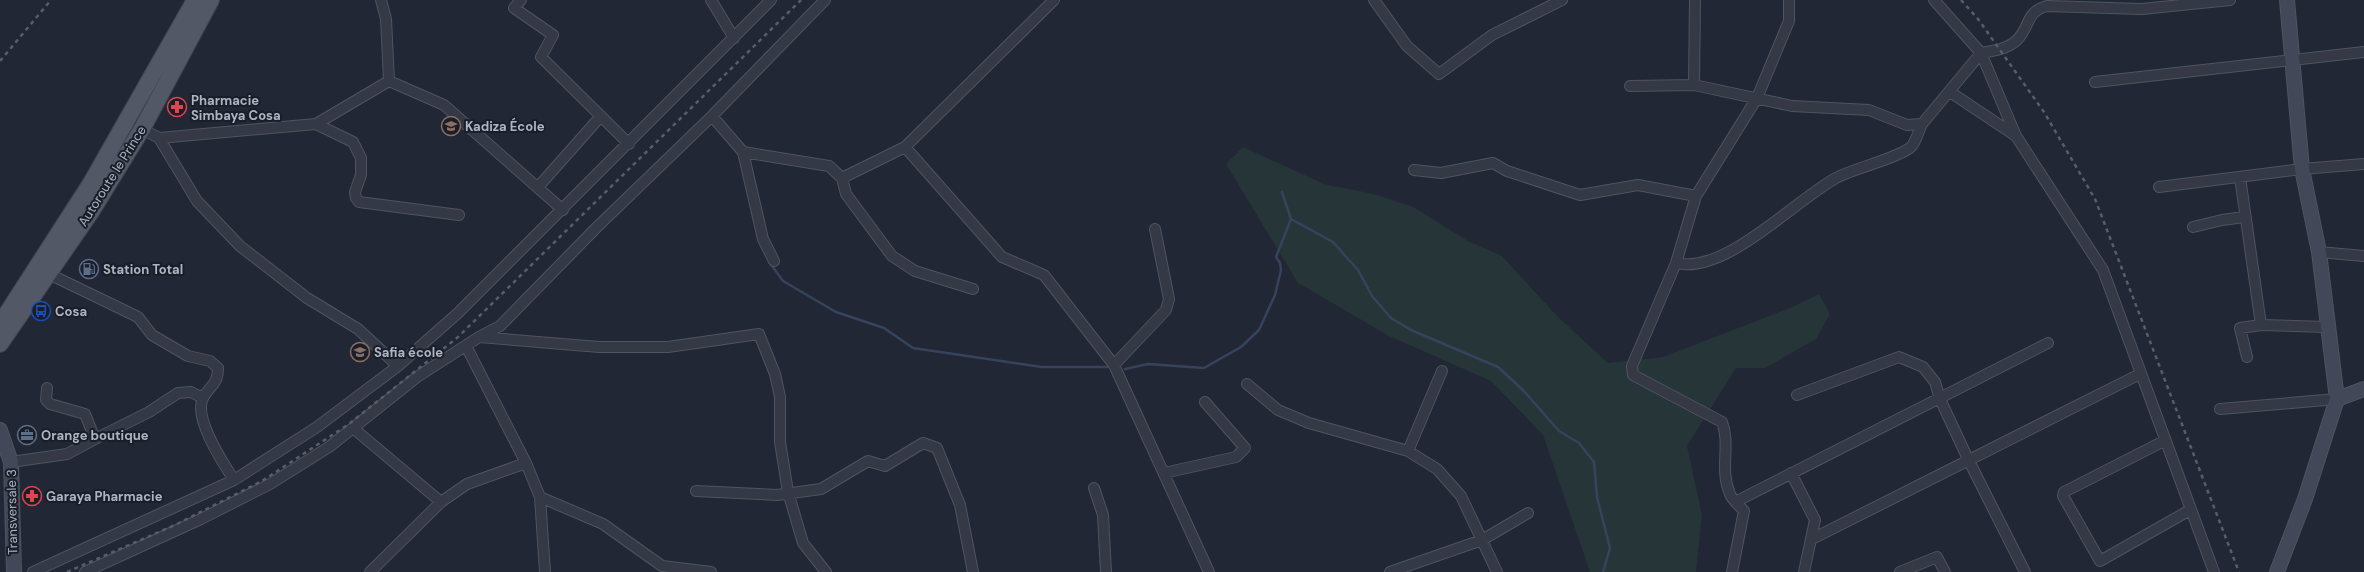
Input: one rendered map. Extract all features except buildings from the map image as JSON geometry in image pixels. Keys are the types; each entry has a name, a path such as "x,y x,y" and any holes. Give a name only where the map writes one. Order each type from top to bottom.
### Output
{"main road":[{"name":"Autoroute le Prince","path":"0,324 91,183 195,0"},
{"name":"Autoroute le Prince","path":"0,344 91,212 142,129 211,0"}],"street":[{"path":"381,0 386,19 389,81"},
{"path":"521,0 514,8 553,35 541,57 629,144"},
{"path":"711,0 734,38"},
{"path":"33,572 234,480 317,427 398,366 458,313 563,210 771,0"},
{"path":"85,572 201,519 270,484 329,447 417,377 479,337 500,326 597,227 712,116 825,0"},
{"path":"842,178 905,147 1054,0"},
{"path":"1374,0 1407,46 1439,74 1492,35 1562,0"},
{"path":"1694,85 1695,0"},
{"path":"1732,572 1744,511 1737,501 1730,496 1724,473 1726,430 1722,422 1633,375 1632,366 1676,263 1696,196 1757,98 1789,21 1789,0"},
{"path":"1934,0 1981,53 2016,136 2103,270 2164,441 2214,572"},
{"path":"1676,263 1703,264 1752,240 1809,194 1837,178 1891,157 1912,146 1922,124 1981,53 1999,51 2016,41 2022,33 2031,14 2042,7 2230,0"},
{"path":"2277,572 2305,499 2337,399 2319,252 2302,169 2294,60 2287,0"},
{"path":"2095,82 2364,52"},
{"path":"159,138 316,124 389,81"},
{"path":"389,81 444,105 563,210"},
{"path":"1630,86 1694,85 1792,106 1869,110 1907,125 1922,124"},
{"path":"1950,92 2016,136"},
{"path":"538,187 601,116"},
{"path":"712,116 743,152 763,239 774,261"},
{"path":"316,124 353,142 361,158 361,175 354,192 359,202 459,215"},
{"path":"142,129 159,138 196,201 240,246 307,298 358,329 398,366"},
{"path":"905,147 1002,257 1044,275 1114,365 1209,572"},
{"path":"743,152 830,166 842,178 846,194 892,256 915,271 973,289"},
{"path":"1414,170 1441,173 1493,163 1507,171 1580,195 1638,185 1696,196"},
{"path":"2159,187 2302,169 2364,164"},
{"path":"2240,177 2244,217 2261,325"},
{"path":"2194,227 2222,220 2244,217"},
{"path":"1114,365 1166,310 1169,299 1155,229"},
{"path":"2319,252 2364,256"},
{"path":"49,274 138,318 152,335 188,356 210,361 218,368 218,378 203,398 201,407 209,438 234,480"},
{"path":"2247,357 2240,328 2261,325 2328,327"},
{"path":"479,337 599,347 668,347 759,334 776,374 780,397 780,442 788,492 803,543 821,571"},
{"path":"1737,501 2048,343"},
{"path":"466,346 526,463 540,497 546,572"},
{"path":"1797,395 1899,357 1923,366 1935,382 1940,399 1968,459 2025,572"},
{"path":"1408,451 1442,371"},
{"path":"1812,539 1968,459 2140,374"},
{"path":"1247,384 1278,410 1303,420 1408,451 1437,469 1461,496 1497,572"},
{"path":"47,388 46,400 50,404 85,414 95,439"},
{"path":"2220,409 2337,399 2364,389"},
{"path":"11,462 67,454 149,412 178,393 191,392 203,398"},
{"path":"1164,473 1236,457 1245,448 1205,402"},
{"path":"353,428 441,502"},
{"name":"Transversale 3","path":"0,430 11,462 14,572"},
{"path":"2164,441 2064,492 2063,496 2100,561 2190,510"},
{"path":"696,491 777,495 788,492 821,489 868,461 885,466 923,443 937,448 960,505 973,572"},
{"path":"370,572 441,502 467,484 526,463"},
{"path":"1791,473 1815,520 1804,572"},
{"path":"1094,488 1103,515 1106,572"},
{"path":"540,497 603,524 662,566 711,572"},
{"path":"1390,572 1482,540 1528,513"},
{"path":"1900,572 1937,557 1945,572"}],"shaded area":[{"path":"1243,147 1324,184 1374,194 1413,207 1468,241 1502,256 1558,317 1608,363 1663,357 1792,307 1819,294 1830,314 1816,339 1765,368 1736,368 1687,446 1702,515 1696,572 1590,572 1543,435 1491,381 1389,336 1298,283 1226,164"}],"waterway":[{"path":"1282,192 1291,219 1333,242 1358,270 1372,296 1391,318 1411,330 1498,367 1523,390 1559,431 1579,443 1594,462 1597,497 1610,548 1603,572"},
{"path":"1125,369 1148,364 1204,368 1241,347 1259,330 1275,295 1281,270 1280,263 1276,257 1291,219"},
{"path":"770,263 783,281 836,312 884,328 913,348 1042,367 1107,367"}],"railway":[{"path":"0,61 51,0"},
{"path":"67,572 175,525 262,481 349,424 458,337 801,0"},
{"path":"1961,0 1978,19 2044,112 2095,199 2239,572"}],"place":[{"name":"Pharmacie Simbaya Cosa","path":"177,107"},
{"name":"Kadiza École","path":"451,126"},
{"name":"Station Total","path":"89,269"},
{"name":"Cosa","path":"41,311"},
{"name":"Safia école","path":"360,352"},
{"name":"Orange boutique","path":"27,435"},
{"name":"Garaya Pharmacie","path":"32,496"}]}
